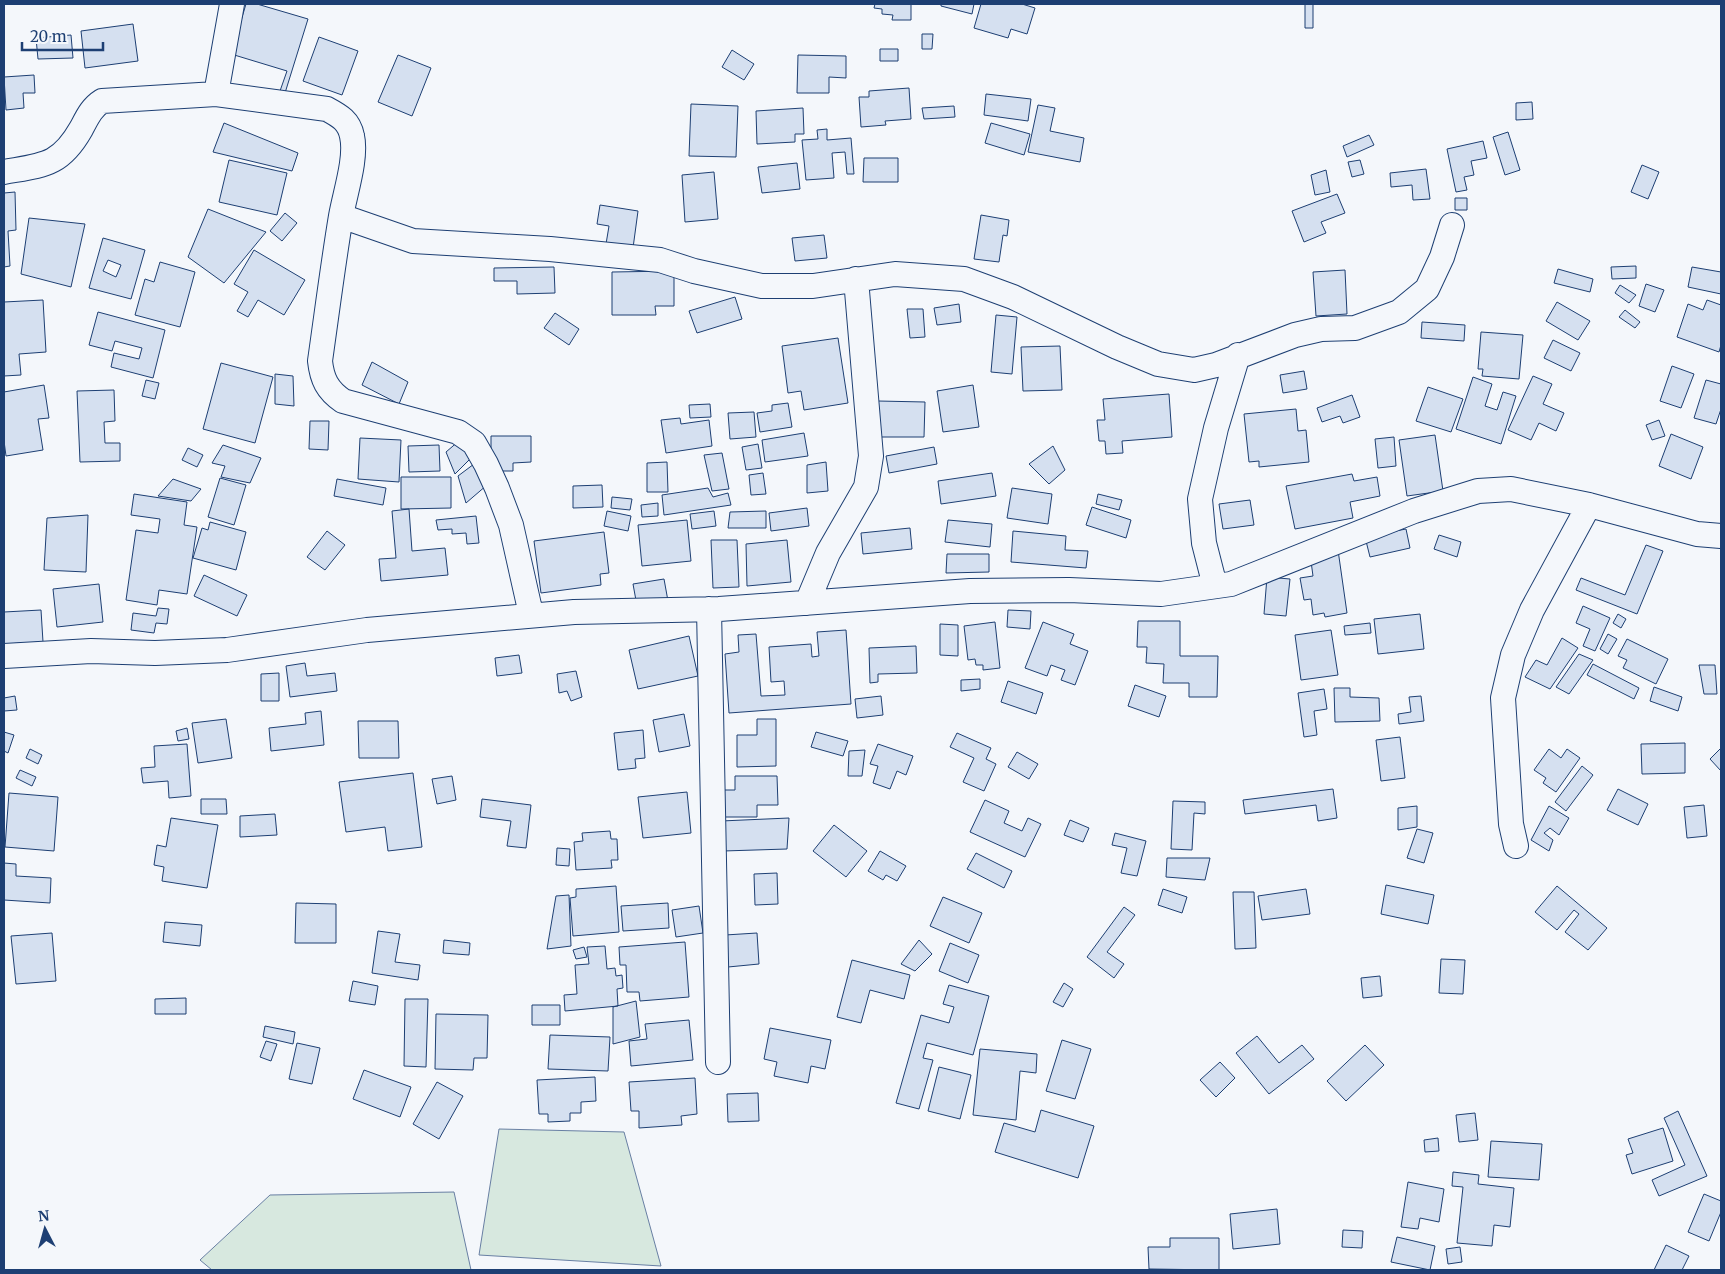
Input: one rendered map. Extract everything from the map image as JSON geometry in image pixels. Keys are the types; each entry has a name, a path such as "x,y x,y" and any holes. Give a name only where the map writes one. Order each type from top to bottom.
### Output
{"street":[{"path":"216,94 232,4"},
{"path":"4,172 52,162 70,148 93,107 102,101 216,94 327,109 341,116 348,125 352,137 353,152 341,216 320,361 325,382 331,393 343,400 458,432 474,443 486,464 510,525 531,614"},
{"path":"341,216 414,241 550,249 660,260 694,271 762,286 813,286 895,274 964,279 1013,297 1117,347 1158,364 1194,370 1216,365 1238,355 1295,335 1321,329 1355,328 1399,312 1427,289 1442,257 1452,225"},
{"path":"807,603 828,553 866,487 871,456 856,279"},
{"path":"1216,586 1204,543 1200,499 1216,428 1238,355"},
{"path":"4,656 91,651 155,653 227,650 367,630 531,614 710,609 970,591 1069,590 1161,594 1231,584 1414,512 1478,491 1512,489 1589,505 1697,534 1721,536"},
{"path":"1516,846 1511,824 1503,698 1513,655 1532,610 1589,505"},
{"path":"710,609 718,1062"}],"shaded area":[{"path":"499,1129 624,1132 661,1266 479,1255"},
{"path":"454,1192 471,1270 212,1270 200,1260 270,1195"}],"building":[{"path":"246,4 257,4 308,19 285,93 280,91 287,71 231,54"},
{"path":"875,4 911,4 911,20 892,20 893,15 882,14 882,9 874,8"},
{"path":"941,4 974,4 972,14 941,6"},
{"path":"981,4 1022,4 1035,8 1027,34 1011,29 1008,38 974,28"},
{"path":"1305,4 1313,4 1313,28 1305,28"},
{"path":"133,24 138,61 85,68 81,31"},
{"path":"922,34 933,34 932,49 922,49"},
{"path":"71,35 73,58 38,59 36,38"},
{"path":"319,37 358,51 342,95 303,81"},
{"path":"880,49 898,49 898,61 880,61"},
{"path":"732,50 754,64 744,80 722,67"},
{"path":"398,55 431,68 412,116 378,102"},
{"path":"798,55 846,56 846,78 829,77 829,93 797,93"},
{"path":"34,75 35,93 23,93 24,108 6,110 4,77"},
{"path":"909,88 911,119 885,121 886,125 861,127 859,97 869,97 869,91"},
{"path":"986,94 1031,99 1028,121 984,115"},
{"path":"1532,102 1533,119 1516,120 1516,103"},
{"path":"691,104 738,106 736,157 689,156"},
{"path":"1038,105 1055,108 1050,131 1084,138 1080,162 1028,152"},
{"path":"954,106 955,117 924,119 922,108"},
{"path":"803,108 804,134 795,134 795,142 757,144 756,111"},
{"path":"224,123 298,153 292,171 213,152"},
{"path":"991,123 1030,134 1024,155 985,143"},
{"path":"827,129 827,140 851,138 854,174 847,174 845,152 832,153 834,178 806,180 802,140 818,139 817,130"},
{"path":"1508,132 1520,170 1505,175 1493,137"},
{"path":"1369,135 1374,145 1347,157 1343,146"},
{"path":"1483,141 1487,158 1471,161 1474,175 1464,177 1467,190 1456,192 1447,149"},
{"path":"864,158 898,158 898,182 863,182"},
{"path":"229,160 287,173 277,215 219,202"},
{"path":"1360,160 1364,174 1352,177 1348,162"},
{"path":"797,163 800,189 762,193 758,167"},
{"path":"1642,165 1659,172 1648,199 1631,192"},
{"path":"1426,169 1430,199 1413,200 1412,185 1391,187 1390,173"},
{"path":"1326,170 1330,192 1315,195 1311,175"},
{"path":"714,172 718,219 685,222 682,175"},
{"path":"15,192 16,230 8,231 10,266 4,267 4,193"},
{"path":"1337,194 1345,213 1321,222 1326,233 1304,242 1292,211"},
{"path":"1455,198 1467,198 1467,210 1455,210"},
{"path":"600,205 638,211 633,248 606,244 609,226 597,224"},
{"path":"208,209 266,232 224,283 188,257"},
{"path":"285,213 297,223 282,241 270,231"},
{"path":"981,215 1009,220 1007,236 1003,235 999,262 974,259"},
{"path":"29,218 85,224 71,287 21,274"},
{"path":"824,235 827,258 795,261 792,238"},
{"path":"103,238 145,250 131,299 89,288","holes":["108,260 121,265 116,277 103,271"]},
{"path":"254,250 305,280 284,315 258,300 248,317 237,311 248,292 234,284"},
{"path":"160,262 195,272 180,327 135,315 145,279 154,282"},
{"path":"1636,266 1636,278 1612,279 1611,267"},
{"path":"554,267 555,293 517,294 517,281 494,281 494,268"},
{"path":"1692,267 1721,272 1721,294 1688,287"},
{"path":"1558,269 1593,279 1590,292 1554,283"},
{"path":"1345,270 1347,314 1316,316 1313,272"},
{"path":"674,271 674,306 655,306 656,315 612,315 612,272"},
{"path":"1646,284 1664,290 1655,312 1639,306"},
{"path":"1620,285 1636,295 1629,303 1615,293"},
{"path":"735,297 742,319 697,333 689,311"},
{"path":"43,300 46,352 19,354 21,375 4,376 4,302"},
{"path":"1707,300 1721,305 1721,345 1719,352 1677,337 1688,304 1703,310"},
{"path":"1557,302 1590,321 1578,340 1546,321"},
{"path":"959,304 961,322 937,325 934,308"},
{"path":"907,309 923,309 925,337 910,338"},
{"path":"1625,310 1640,322 1635,328 1619,317"},
{"path":"98,312 165,330 153,378 111,367 114,353 139,359 142,348 115,341 112,351 89,345"},
{"path":"555,313 579,329 569,345 544,328"},
{"path":"996,315 1017,317 1012,374 991,372"},
{"path":"1422,322 1465,325 1464,341 1421,338"},
{"path":"1481,332 1523,335 1519,379 1482,376 1483,369 1478,369"},
{"path":"838,338 848,403 804,410 801,391 788,393 782,346"},
{"path":"1553,340 1580,353 1571,371 1544,358"},
{"path":"1060,346 1062,390 1023,391 1021,347"},
{"path":"372,362 408,382 399,404 362,385"},
{"path":"221,363 273,377 255,443 203,429"},
{"path":"1672,366 1694,374 1681,408 1660,401"},
{"path":"1304,371 1307,389 1283,393 1280,375"},
{"path":"275,374 293,376 294,406 275,404"},
{"path":"1533,376 1552,384 1543,404 1564,413 1556,431 1539,423 1531,440 1508,430"},
{"path":"1473,377 1492,384 1485,406 1497,410 1503,392 1516,396 1501,444 1456,429"},
{"path":"146,380 159,383 155,399 142,396"},
{"path":"1706,380 1721,384 1721,409 1716,424 1694,418"},
{"path":"44,385 49,418 38,419 43,450 6,456 4,441 4,392"},
{"path":"973,385 979,427 943,432 937,391"},
{"path":"1428,387 1463,399 1451,432 1416,421"},
{"path":"114,390 115,421 104,422 105,443 120,443 120,461 80,462 77,391"},
{"path":"1169,394 1172,437 1122,441 1123,453 1106,454 1105,441 1099,441 1097,420 1105,420 1103,399"},
{"path":"1352,395 1360,417 1343,423 1340,416 1322,422 1317,408"},
{"path":"878,401 925,402 924,437 878,437"},
{"path":"788,403 792,427 760,432 757,413 772,411 772,405"},
{"path":"710,404 711,417 690,418 689,405"},
{"path":"1296,409 1298,431 1306,430 1309,462 1259,467 1259,461 1249,462 1244,414"},
{"path":"754,412 756,437 730,439 728,413"},
{"path":"680,418 681,424 709,420 712,446 666,453 661,420"},
{"path":"1659,420 1665,436 1652,440 1646,425"},
{"path":"310,421 329,421 328,450 309,449"},
{"path":"804,433 808,456 765,462 762,440"},
{"path":"1671,434 1703,447 1691,479 1659,466"},
{"path":"1435,435 1443,491 1407,496 1399,440"},
{"path":"491,436 531,436 531,462 513,463 513,471 498,471 491,462"},
{"path":"1394,437 1396,466 1378,468 1375,439"},
{"path":"360,438 401,440 399,482 358,479"},
{"path":"460,440 472,457 455,474 446,452"},
{"path":"758,444 762,468 746,470 742,447"},
{"path":"223,445 261,458 250,483 221,477 225,466 212,463"},
{"path":"439,445 440,471 409,472 408,446"},
{"path":"1053,446 1065,470 1049,484 1029,464"},
{"path":"934,447 937,464 889,473 886,456"},
{"path":"188,448 203,455 197,467 182,460"},
{"path":"722,453 729,489 712,491 704,455"},
{"path":"478,461 487,485 466,503 458,476"},
{"path":"667,462 668,492 647,492 647,463"},
{"path":"826,462 828,491 807,493 807,465"},
{"path":"763,473 766,494 751,495 749,475"},
{"path":"992,473 996,496 941,504 938,481"},
{"path":"1352,474 1354,481 1377,477 1380,496 1350,502 1353,518 1295,529 1286,486"},
{"path":"401,477 451,477 451,508 401,509"},
{"path":"220,478 246,485 234,525 208,517"},
{"path":"173,479 201,489 191,501 158,496"},
{"path":"337,479 386,488 383,505 334,496"},
{"path":"602,485 603,507 573,508 573,486"},
{"path":"708,488 713,497 728,493 731,505 664,515 662,495"},
{"path":"1012,488 1052,494 1048,524 1007,518"},
{"path":"134,494 187,502 184,525 197,527 187,594 159,590 157,605 126,600 136,530 158,533 160,519 131,515"},
{"path":"1098,494 1122,500 1119,510 1096,504"},
{"path":"612,497 632,499 630,510 611,508"},
{"path":"1250,500 1254,525 1223,529 1219,504"},
{"path":"658,503 658,516 642,517 641,505"},
{"path":"1092,507 1131,520 1126,538 1086,525"},
{"path":"807,508 809,526 771,531 769,513"},
{"path":"409,509 412,551 445,548 448,575 381,581 379,559 396,558 392,511"},
{"path":"607,511 631,516 628,531 604,526"},
{"path":"714,511 716,526 692,529 690,514"},
{"path":"766,511 766,528 728,528 730,512"},
{"path":"88,515 86,572 44,570 47,518"},
{"path":"476,516 479,543 467,544 466,533 452,534 452,529 438,530 436,520"},
{"path":"687,520 691,561 642,566 638,525"},
{"path":"948,520 992,524 990,547 945,542"},
{"path":"210,522 246,532 236,570 193,558 202,528 208,530"},
{"path":"910,528 912,549 863,554 861,533"},
{"path":"1406,529 1410,548 1370,557 1365,537"},
{"path":"327,531 345,545 325,570 307,557"},
{"path":"1013,531 1066,536 1065,550 1088,551 1086,568 1011,562"},
{"path":"604,532 609,573 600,574 601,585 541,593 534,541"},
{"path":"1439,535 1461,542 1457,557 1434,549"},
{"path":"711,540 737,540 739,587 713,588"},
{"path":"787,540 791,582 747,586 746,544"},
{"path":"1646,545 1663,551 1637,614 1576,590 1581,578 1625,595"},
{"path":"1338,550 1347,613 1325,617 1324,613 1313,615 1311,599 1304,600 1300,578 1313,576 1310,554"},
{"path":"947,554 989,554 989,572 946,573"},
{"path":"204,575 247,595 237,616 194,596"},
{"path":"1267,577 1290,579 1286,616 1264,614"},
{"path":"664,579 668,601 637,606 633,584"},
{"path":"99,584 103,622 57,627 53,589"},
{"path":"1583,606 1610,618 1595,651 1583,646 1590,629 1576,623"},
{"path":"158,608 169,609 167,624 156,623 154,633 131,630 133,613 156,616"},
{"path":"41,610 43,642 4,644 4,612"},
{"path":"1008,610 1031,611 1030,629 1007,627"},
{"path":"1420,614 1424,649 1378,654 1374,619"},
{"path":"1618,614 1626,619 1621,628 1613,623"},
{"path":"1138,621 1180,621 1180,656 1218,656 1217,697 1189,697 1189,683 1163,683 1164,664 1146,663 1147,647 1137,647"},
{"path":"995,622 1000,668 983,670 983,665 976,665 975,659 968,660 964,626"},
{"path":"1043,622 1074,634 1070,644 1088,651 1075,685 1061,680 1065,670 1051,665 1047,676 1025,668"},
{"path":"1370,623 1371,633 1345,635 1344,626"},
{"path":"940,624 958,625 958,656 940,655"},
{"path":"846,630 851,704 729,713 725,654 739,652 738,635 756,634 761,696 785,695 784,681 771,682 769,647 811,644 812,657 819,656 817,632"},
{"path":"1331,630 1338,675 1301,680 1295,635"},
{"path":"1608,634 1617,639 1608,654 1600,649"},
{"path":"689,636 698,676 638,689 629,650"},
{"path":"1562,638 1578,648 1550,689 1525,677 1536,660 1547,665"},
{"path":"1627,639 1668,659 1656,684 1623,668 1627,660 1618,656"},
{"path":"916,646 917,673 878,674 878,682 870,683 869,648"},
{"path":"1579,654 1593,660 1569,694 1556,687"},
{"path":"519,655 522,673 497,676 495,658"},
{"path":"305,663 307,676 335,673 337,691 290,697 286,666"},
{"path":"1593,664 1639,688 1634,699 1587,675"},
{"path":"1699,665 1715,665 1717,694 1704,694"},
{"path":"576,671 582,697 571,701 567,691 559,693 557,674"},
{"path":"279,673 279,701 261,701 261,674"},
{"path":"980,679 980,689 961,691 961,680"},
{"path":"1008,681 1043,693 1036,714 1001,702"},
{"path":"1135,685 1166,696 1159,717 1128,706"},
{"path":"1654,687 1682,697 1678,711 1650,701"},
{"path":"1334,688 1350,688 1350,697 1379,698 1380,721 1335,722"},
{"path":"1324,689 1327,709 1314,711 1317,735 1304,737 1298,693"},
{"path":"15,696 17,710 4,711 4,698"},
{"path":"881,696 883,715 857,718 855,699"},
{"path":"1421,696 1424,721 1399,724 1398,714 1411,712 1409,697"},
{"path":"321,711 324,745 271,751 269,728 306,724 305,713"},
{"path":"684,714 690,746 659,752 653,720"},
{"path":"226,719 232,758 198,763 192,723"},
{"path":"757,719 776,719 776,766 737,767 737,735 757,735"},
{"path":"358,721 398,721 399,758 359,758"},
{"path":"187,728 189,739 178,741 176,731"},
{"path":"643,730 645,758 635,759 636,768 618,770 614,733"},
{"path":"4,732 14,735 8,753 4,751"},
{"path":"816,732 848,741 843,756 811,747"},
{"path":"957,733 991,748 986,759 996,764 984,791 963,782 974,758 950,747"},
{"path":"1400,737 1405,778 1381,781 1376,740"},
{"path":"1685,743 1685,773 1642,774 1641,744"},
{"path":"187,744 191,796 169,798 168,781 143,783 141,768 155,767 154,746"},
{"path":"878,744 913,756 906,775 897,771 890,789 873,783 878,766 870,764"},
{"path":"1721,748 1721,771 1710,759"},
{"path":"30,749 42,755 38,764 26,758"},
{"path":"1549,749 1561,758 1567,749 1580,758 1556,792 1543,783 1546,778 1534,770"},
{"path":"865,750 862,776 848,776 849,751"},
{"path":"1017,752 1038,764 1029,779 1008,767"},
{"path":"1582,766 1593,775 1566,811 1555,802"},
{"path":"20,770 36,777 32,786 16,778"},
{"path":"413,773 422,847 388,851 385,827 346,832 339,782"},
{"path":"452,776 456,800 437,804 432,779"},
{"path":"735,776 777,776 778,805 757,805 757,817 723,817 723,790 735,790"},
{"path":"1333,789 1337,818 1318,821 1316,805 1245,814 1243,800"},
{"path":"1618,789 1648,804 1638,825 1607,810"},
{"path":"687,792 691,833 643,838 638,797"},
{"path":"9,793 58,797 54,851 5,847"},
{"path":"201,799 226,799 227,814 201,814"},
{"path":"482,799 531,805 526,848 507,846 511,821 480,817"},
{"path":"985,800 1009,811 1004,823 1022,831 1028,818 1041,824 1025,857 970,832"},
{"path":"1173,801 1205,802 1205,814 1194,813 1192,850 1171,849"},
{"path":"1704,805 1707,836 1687,838 1684,807"},
{"path":"1417,806 1417,827 1398,830 1398,808"},
{"path":"1549,806 1569,818 1559,835 1550,828 1544,833 1553,840 1549,851 1531,840"},
{"path":"275,814 277,835 240,837 240,816"},
{"path":"171,818 218,825 207,888 162,881 164,867 154,865 157,845 166,847"},
{"path":"789,818 787,849 723,851 721,821"},
{"path":"1070,820 1089,828 1083,842 1064,835"},
{"path":"834,825 867,851 846,877 813,851"},
{"path":"1417,829 1433,833 1424,863 1407,858"},
{"path":"610,831 611,839 617,839 618,860 611,860 612,868 576,870 574,842 583,841 582,833"},
{"path":"1115,833 1146,841 1137,876 1121,873 1127,848 1112,845"},
{"path":"557,848 570,849 569,866 556,865"},
{"path":"880,851 906,866 897,881 886,875 883,880 868,871"},
{"path":"976,853 1012,871 1004,888 967,869"},
{"path":"1167,858 1210,858 1205,880 1166,877"},
{"path":"4,863 16,864 16,876 51,878 50,903 4,900"},
{"path":"777,873 778,904 755,905 754,874"},
{"path":"1386,885 1434,895 1428,924 1381,914"},
{"path":"616,886 619,932 573,936 570,898 576,897 576,889"},
{"path":"1557,886 1607,928 1588,950 1565,932 1579,914 1574,910 1557,930 1535,912"},
{"path":"1163,889 1187,897 1182,913 1158,905"},
{"path":"1306,889 1310,914 1262,920 1258,896"},
{"path":"1233,892 1254,892 1256,948 1235,949"},
{"path":"569,895 571,946 547,949 556,896"},
{"path":"943,897 982,913 969,943 930,926"},
{"path":"296,903 336,904 336,943 295,943"},
{"path":"668,903 669,928 623,931 621,906"},
{"path":"699,906 703,933 676,937 672,910"},
{"path":"1124,907 1135,915 1107,952 1124,964 1114,978 1087,957"},
{"path":"165,922 202,925 200,946 163,942"},
{"path":"378,931 400,934 395,962 420,965 418,980 372,973"},
{"path":"52,933 56,981 16,984 11,936"},
{"path":"757,933 759,964 728,967 725,935"},
{"path":"444,940 470,943 469,955 443,953"},
{"path":"919,940 932,954 915,971 901,964"},
{"path":"685,942 689,997 640,1001 639,992 627,992 626,965 620,965 619,947"},
{"path":"950,943 979,955 968,983 939,971"},
{"path":"605,946 607,969 615,968 616,976 622,975 623,988 617,989 618,1006 565,1011 564,995 577,994 575,965 589,964 587,947"},
{"path":"584,947 587,957 576,959 573,950"},
{"path":"1441,959 1465,960 1463,994 1439,993"},
{"path":"852,960 910,975 904,999 870,990 861,1023 837,1017"},
{"path":"1380,976 1382,996 1363,998 1361,978"},
{"path":"353,981 378,986 375,1005 349,1001"},
{"path":"1064,983 1073,989 1063,1007 1053,1002"},
{"path":"949,985 989,996 973,1055 927,1043 923,1058 933,1060 919,1109 896,1103 921,1015 949,1023 954,1007 943,1004"},
{"path":"186,998 186,1014 155,1014 155,999"},
{"path":"405,999 428,999 426,1067 404,1066"},
{"path":"636,1001 640,1037 613,1044 613,1007"},
{"path":"532,1005 560,1005 560,1025 532,1025"},
{"path":"436,1014 488,1015 487,1058 474,1058 473,1070 435,1069"},
{"path":"689,1020 693,1060 631,1066 629,1041 647,1039 645,1024"},
{"path":"265,1026 295,1032 293,1044 263,1037"},
{"path":"770,1028 831,1040 825,1069 811,1066 808,1083 774,1076 777,1062 764,1059"},
{"path":"550,1035 610,1037 608,1071 548,1069"},
{"path":"1257,1036 1279,1063 1302,1045 1314,1059 1269,1094 1236,1053"},
{"path":"1062,1040 1091,1049 1075,1099 1046,1091"},
{"path":"266,1041 277,1044 271,1061 260,1057"},
{"path":"297,1043 320,1048 312,1084 289,1079"},
{"path":"1365,1045 1384,1065 1346,1101 1327,1081"},
{"path":"980,1049 1037,1054 1036,1073 1020,1071 1016,1120 973,1115"},
{"path":"1220,1062 1235,1078 1216,1097 1200,1080"},
{"path":"939,1067 971,1075 960,1119 928,1111"},
{"path":"364,1070 411,1087 400,1117 353,1099"},
{"path":"595,1077 596,1101 581,1102 581,1113 570,1113 570,1121 548,1122 548,1114 539,1114 537,1080"},
{"path":"695,1078 697,1114 681,1116 682,1125 639,1128 639,1111 631,1111 629,1082"},
{"path":"437,1082 463,1096 439,1139 413,1124"},
{"path":"758,1093 759,1121 728,1122 727,1094"},
{"path":"1041,1110 1094,1126 1078,1178 995,1152 1004,1123 1035,1132"},
{"path":"1678,1111 1707,1176 1659,1196 1652,1180 1685,1165 1664,1118"},
{"path":"1475,1113 1478,1140 1459,1142 1456,1115"},
{"path":"1663,1128 1673,1161 1632,1174 1626,1155 1633,1153 1628,1139"},
{"path":"1438,1138 1439,1151 1425,1152 1424,1140"},
{"path":"1491,1141 1542,1144 1539,1180 1488,1177"},
{"path":"1453,1172 1479,1175 1478,1184 1514,1188 1510,1227 1494,1225 1492,1246 1457,1243 1463,1187 1452,1186"},
{"path":"1408,1182 1444,1189 1439,1222 1420,1218 1418,1229 1401,1227"},
{"path":"1704,1194 1721,1201 1721,1212 1709,1241 1688,1232"},
{"path":"1277,1209 1280,1244 1233,1249 1230,1214"},
{"path":"1343,1230 1363,1231 1362,1248 1342,1247"},
{"path":"1397,1237 1435,1246 1430,1270 1391,1262"},
{"path":"1170,1238 1219,1238 1219,1270 1149,1269 1148,1247 1170,1247"},
{"path":"1666,1245 1689,1256 1682,1270 1654,1270"},
{"path":"1460,1247 1462,1262 1448,1264 1446,1249"}]}
